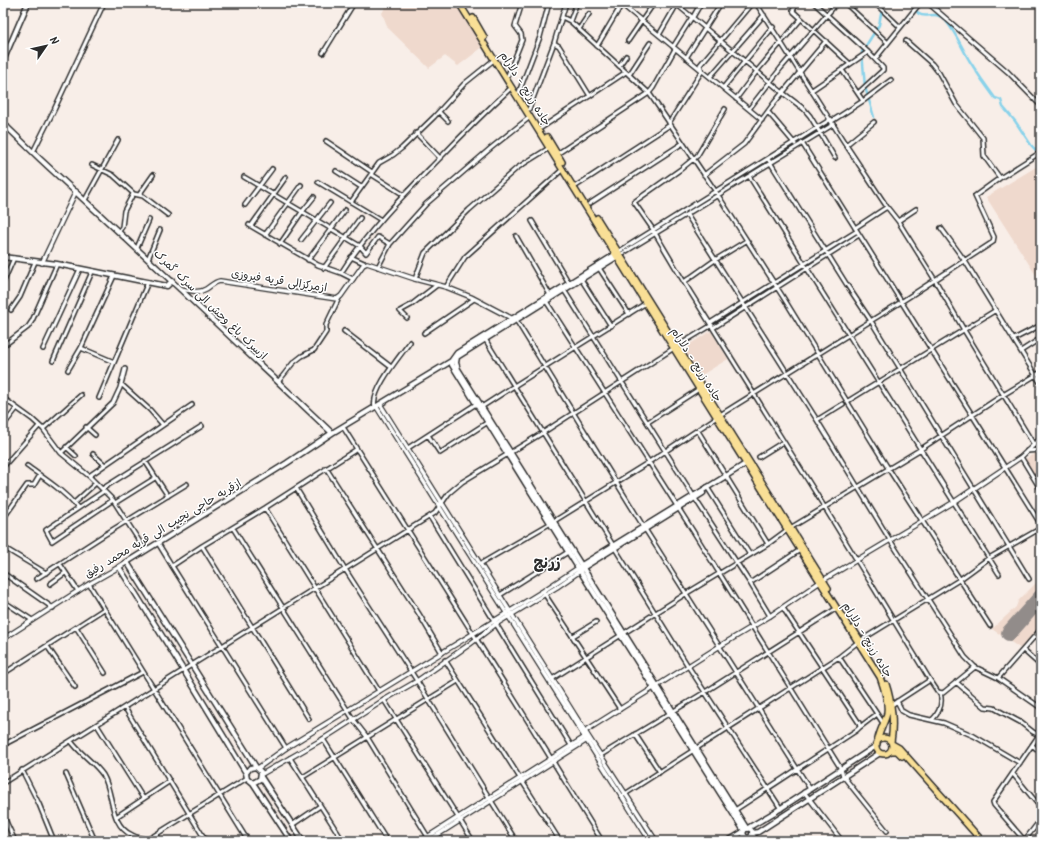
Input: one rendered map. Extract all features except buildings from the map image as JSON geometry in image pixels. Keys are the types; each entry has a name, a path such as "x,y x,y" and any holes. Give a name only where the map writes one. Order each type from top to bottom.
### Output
{"highway":[{"name":"جاده زرنج - دلارام","path":"460,3 549,148 648,302 822,581 880,677 884,688 887,716 883,723 877,745"},
{"name":"جاده زرنج - دلارام","path":"463,3 618,255"},
{"name":"جاده زرنج - دلارام","path":"676,347 699,389 719,416"},
{"name":"جاده زرنج - دلارام","path":"789,529 800,550 822,581 837,608 882,675 890,706 892,743"},
{"path":"978,841 900,753 891,751 884,754 880,752 877,745 879,740 884,738 888,739 899,748 982,841"},
{"path":"891,751 892,743"}],"main road":[{"path":"3,61 28,3"},
{"name":"ازسرک باغ وحش الی سرک گمرک","path":"3,121 8,128 33,152 119,231 332,433"},
{"path":"508,452 452,365 457,353 546,301 618,255"},
{"path":"454,359 550,295 618,255"},
{"path":"3,257 57,264 167,286 172,281"},
{"path":"454,359 458,369 481,408 580,568 695,750 735,810 745,834"},
{"name":"ازقریه حاجی نجیب الی قریه محمد رفیق","path":"119,567 287,463 377,405 454,359"},
{"path":"580,568 748,464"},
{"path":"552,522 568,552 580,568"},
{"path":"127,562 303,841"},
{"path":"119,567 246,773 247,778 253,783 290,841"},
{"path":"738,841 745,834 804,792 877,745"},
{"path":"728,841 745,834 758,832 880,752"},
{"path":"246,773 250,768 257,768"},
{"path":"253,783 258,781 261,776"},
{"path":"726,798 745,834 749,837 752,833"}],"street":[{"path":"33,152 104,3"},
{"path":"323,53 354,3"},
{"path":"508,75 522,40 521,34 515,26 522,3"},
{"path":"519,92 540,37 549,3"},
{"path":"529,109 554,43 566,3"},
{"path":"598,46 621,3 762,120"},
{"path":"626,7 628,3"},
{"path":"628,42 654,3"},
{"path":"557,154 649,93 701,3"},
{"path":"686,58 721,3"},
{"path":"576,186 670,124 702,71 700,66 752,3"},
{"path":"756,3 792,57 846,145 898,221 1034,445"},
{"path":"798,3 793,11 850,64"},
{"path":"814,3 868,52 883,68 883,70 858,93"},
{"path":"749,109 837,3"},
{"path":"845,3 888,43"},
{"path":"875,3 900,27"},
{"path":"875,59 920,3"},
{"path":"928,3 1008,72 1041,106"},
{"path":"659,35 677,4 804,109 820,132 835,158"},
{"path":"570,21 576,5"},
{"path":"579,29 589,14"},
{"path":"710,77 764,15"},
{"path":"562,17 570,21 649,93 716,192 746,241 777,287 888,468 990,626"},
{"path":"736,99 757,71 801,19"},
{"path":"723,88 773,28"},
{"path":"704,175 744,144 774,103 826,41"},
{"path":"906,41 932,64 939,73 956,104 983,138 984,156 1000,178"},
{"path":"554,43 559,46 590,96"},
{"path":"629,75 650,43"},
{"path":"812,90 868,52"},
{"path":"619,66 626,56"},
{"path":"351,202 379,163 402,148 439,112 464,84 495,59"},
{"path":"842,70 863,101"},
{"path":"541,128 626,72"},
{"path":"618,255 656,234 820,132 891,80"},
{"path":"341,273 351,257 381,220 462,134 512,87"},
{"path":"725,109 697,156 682,169 634,202 656,234 684,282 712,325 930,680 940,693 940,710 932,720"},
{"path":"439,112 448,121"},
{"path":"768,112 797,146"},
{"path":"378,267 390,244 426,204 491,148 530,117"},
{"path":"618,255 653,230 817,128 832,122"},
{"path":"846,145 874,122"},
{"path":"416,133 440,158"},
{"path":"85,200 118,140"},
{"path":"326,141 404,195"},
{"path":"588,204 683,143"},
{"path":"622,796 759,709 790,687 840,657 859,641 959,580 989,558 1041,527 802,143"},
{"path":"415,279 425,253 469,210 517,168 549,148"},
{"path":"480,564 552,522 649,462 993,242 994,239 990,226 975,196 1041,152"},
{"path":"768,159 901,369 940,436 1029,579"},
{"path":"92,165 113,176 133,194 143,196 168,215"},
{"path":"245,205 272,169"},
{"path":"446,287 465,257 563,169"},
{"path":"336,171 361,187"},
{"path":"139,195 153,175"},
{"path":"749,176 804,264 808,268 848,336 999,574"},
{"path":"244,177 360,246 366,253 378,237 390,244"},
{"path":"286,177 250,225 308,260 353,279"},
{"path":"318,182 381,220"},
{"path":"265,235 301,185"},
{"path":"42,263 76,191"},
{"path":"119,231 122,226 124,211 133,194"},
{"path":"280,244 314,197"},
{"path":"301,240 330,203"},
{"path":"712,325 742,303 825,251 887,207"},
{"path":"898,221 916,209"},
{"path":"308,260 345,210"},
{"path":"687,215 817,420 857,488 965,657 975,667 998,678 1041,708"},
{"path":"324,268 360,218"},
{"path":"137,248 149,220"},
{"path":"532,221 569,283"},
{"path":"941,228 965,261 1041,384"},
{"path":"148,259 160,230"},
{"path":"3,783 430,517 436,513 449,492 508,452 544,432 676,347 745,307 859,235"},
{"path":"516,236 550,295"},
{"path":"684,282 715,260 746,241"},
{"path":"351,257 364,263 446,287 514,319 810,788"},
{"path":"3,283 14,258"},
{"path":"11,310 20,297 35,262"},
{"name":"ازمرکزالی قریه فیروزی","path":"180,289 199,292 215,282 220,281 339,298 364,263"},
{"path":"7,343 33,320 57,264"},
{"path":"599,268 629,314"},
{"path":"43,349 80,269"},
{"path":"53,361 92,272"},
{"path":"68,370 81,348 114,276"},
{"path":"581,279 611,326"},
{"path":"99,398 148,282"},
{"path":"407,318 400,311 411,305 437,285"},
{"path":"564,290 770,616"},
{"path":"278,382 296,361 314,350 326,332 326,325 339,298"},
{"path":"424,333 474,299"},
{"path":"546,301 719,573 828,748 843,776 887,831"},
{"path":"481,408 648,302"},
{"path":"848,401 996,310"},
{"path":"1014,339 1041,325"},
{"path":"344,331 391,367"},
{"path":"1021,351 1041,338"},
{"path":"486,339 688,666 781,809"},
{"path":"410,342 391,367 374,401 584,732"},
{"path":"81,348 114,362"},
{"path":"60,453 113,402 121,384 125,369"},
{"path":"552,679 1041,372"},
{"path":"121,384 150,410 163,425"},
{"path":"648,422 699,389"},
{"path":"43,430 81,395"},
{"path":"3,398 32,418 60,453 89,476 114,501 145,550"},
{"path":"408,448 476,404"},
{"path":"817,420 843,404"},
{"path":"89,476 192,405"},
{"path":"377,405 408,448 441,505 500,595 509,614 552,679 650,841"},
{"path":"3,426 17,408"},
{"path":"428,435 440,453 488,422"},
{"path":"3,466 39,426"},
{"path":"155,478 114,501 52,541 46,530 145,461 202,426"},
{"path":"343,427 602,841"},
{"path":"86,428 95,435"},
{"path":"698,431 725,477 768,544"},
{"path":"584,732 783,608 822,581 954,502 1021,457 1041,438"},
{"path":"758,457 783,442"},
{"path":"66,447 76,456"},
{"path":"172,566 357,449"},
{"path":"1027,451 1041,450"},
{"path":"93,454 104,466"},
{"path":"1021,457 1041,490"},
{"path":"145,461 168,496"},
{"path":"27,466 59,488 78,508"},
{"path":"326,468 442,653"},
{"path":"3,516 5,516 27,485 34,485 40,475"},
{"path":"74,503 96,483"},
{"path":"36,579 187,484"},
{"path":"296,488 345,569 411,671 516,841"},
{"path":"708,488 750,555"},
{"path":"265,508 379,691"},
{"path":"430,517 572,746"},
{"path":"233,528 353,719 366,737 429,840"},
{"path":"158,542 221,646 286,748"},
{"path":"202,546 309,718"},
{"path":"3,547 46,573"},
{"path":"750,583 800,550"},
{"path":"500,595 568,552"},
{"path":"60,564 78,591"},
{"name":"ازقریه حاجی نجیب الی قریه محمد رفیق","path":"3,639 88,584 119,567"},
{"path":"257,768 286,748 442,653 472,633 495,622 544,593 580,568"},
{"path":"3,573 53,608"},
{"path":"50,584 65,573"},
{"path":"88,584 248,841"},
{"path":"544,593 574,636 620,709"},
{"path":"3,601 32,620"},
{"path":"783,608 859,723 860,727"},
{"path":"601,755 706,692 837,608"},
{"path":"3,674 104,609"},
{"path":"261,776 417,681 477,639 495,622"},
{"path":"574,636 596,622"},
{"path":"76,628 105,673"},
{"path":"998,678 1041,629"},
{"path":"3,632 8,636"},
{"path":"47,646 75,687"},
{"path":"1022,650 1041,666"},
{"path":"840,657 883,723"},
{"path":"445,660 560,841"},
{"path":"940,693 943,693 975,667"},
{"path":"3,745 143,672"},
{"path":"302,777 458,680"},
{"path":"890,706 930,680"},
{"path":"956,682 985,708 994,708 1020,722 1033,732 1040,734 993,802 1025,841 1041,819"},
{"path":"384,700 473,841"},
{"path":"897,701 902,711 909,715 944,723 974,736 1020,763"},
{"path":"125,708 206,841"},
{"path":"735,810 857,730 878,714"},
{"path":"97,725 143,798"},
{"path":"635,734 660,772"},
{"path":"552,760 572,746 587,738"},
{"path":"421,841 429,840 459,819 587,738"},
{"path":"587,738 601,755 656,841"},
{"path":"323,739 387,841"},
{"path":"71,741 76,748 93,762 104,777 108,786 116,817 125,831 132,835 149,840 247,778"},
{"path":"1032,745 1041,753"},
{"path":"290,758 343,841"},
{"path":"22,770 39,804 54,841"},
{"path":"66,774 95,841"},
{"path":"1013,774 1041,808"},
{"path":"116,817 170,781"},
{"path":"804,792 842,841"},
{"path":"292,824 320,806"},
{"path":"3,815 15,841"},
{"path":"3,828 7,824"},
{"path":"752,833 758,841"}],"shaded area":[{"path":"388,3 456,3 484,46 458,66 445,56 429,68 388,28 382,13"},
{"path":"1041,164 1041,283 986,197"},
{"path":"711,331 728,359 700,376 682,349"},
{"path":"1041,449 1041,488 1024,460"},
{"path":"1041,578 1041,627 1021,649 992,629 1016,607 1018,601"}],"waterway":[{"path":"874,117 865,87 862,52 879,25 883,3"},
{"path":"913,3 919,14 925,16 935,15 942,17 945,20 985,84 995,98 1001,100 1003,107 1041,156"}],"runway":[{"path":"1009,633 1041,597"}],"district":[{"name":"زرنج","path":"547,564"}]}
